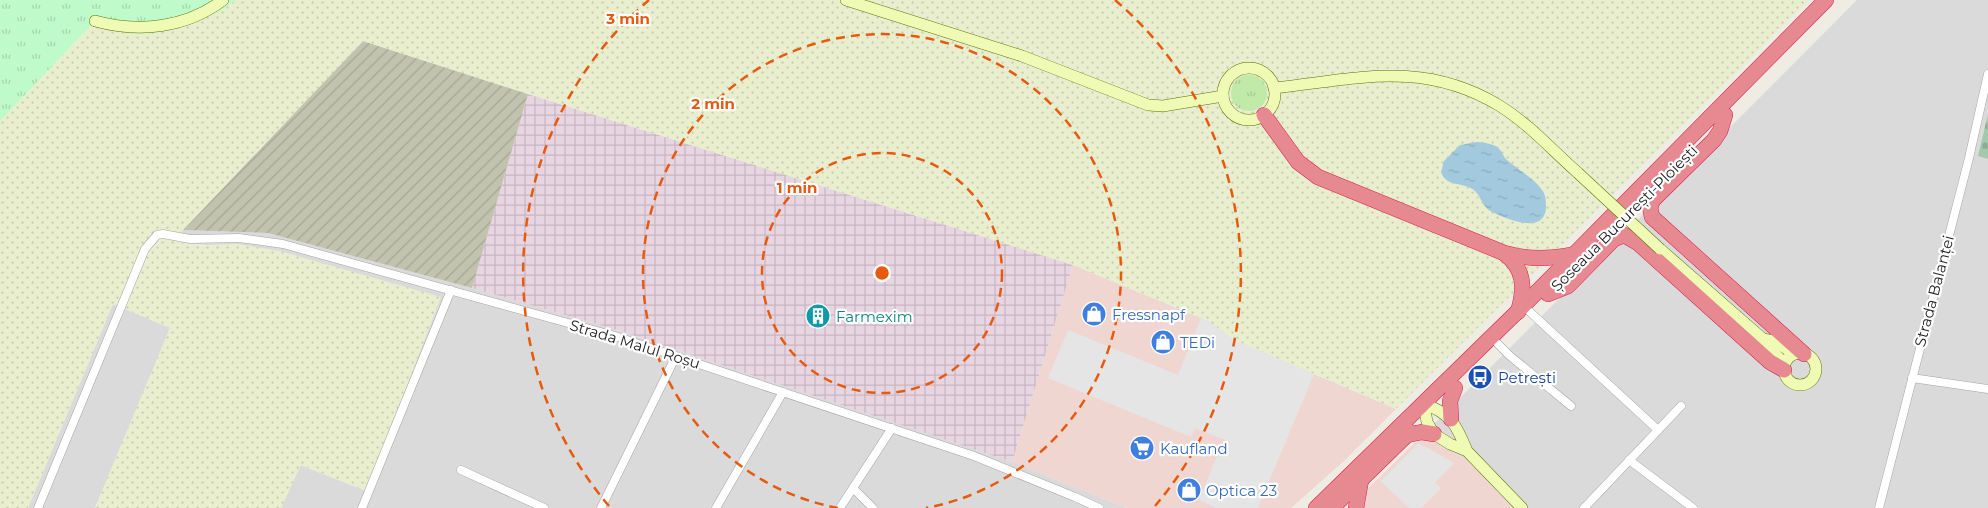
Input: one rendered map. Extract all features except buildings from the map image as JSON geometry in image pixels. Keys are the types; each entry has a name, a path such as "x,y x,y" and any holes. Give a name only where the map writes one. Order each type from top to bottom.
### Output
{"highway":[{"name":"Șoseaua București-Ploiești","path":"1403,431 1455,388 1498,344 1575,254 1826,0"},
{"name":"Șoseaua București-Ploiești","path":"1428,409 1524,312 1548,294 1840,0"},
{"path":"1264,115 1298,162 1310,173 1504,253 1535,259 1575,254"},
{"path":"1725,116 1720,131 1714,140 1657,195 1650,206 1650,212 1662,228 1799,354"},
{"path":"1548,294 1568,286 1614,239 1624,235 1638,243 1770,362 1785,366"},
{"path":"1504,253 1516,265 1521,276 1524,312"},
{"path":"1451,419 1450,401 1455,388"},
{"path":"1332,508 1361,480 1403,431"},
{"path":"1316,508 1403,431 1434,434"},
{"path":"1356,508 1361,480"}],"street":[{"path":"95,21 130,28 158,26 197,16 223,0"},
{"path":"846,0 1022,56 1148,105 1171,105 1224,96"},
{"path":"1245,68 1260,70 1272,81 1274,88 1273,103 1264,115 1252,119 1240,118 1228,109 1224,96 1225,84 1228,79 1245,68"},
{"name":"Strada Balanței","path":"1879,508 1969,158 1988,74"},
{"path":"1274,88 1392,75 1438,80 1460,87 1501,107 1529,129 1660,249 1763,339 1768,348 1785,366 1786,377 1793,383 1808,382 1815,374 1815,364 1812,359 1772,341 1763,339"},
{"name":"Strada Malul Roșu","path":"38,508 145,249 157,235 163,234 190,239 239,238 268,241 616,336 974,456 1076,497 1098,508"},
{"path":"362,508 451,290"},
{"path":"1524,312 1658,430"},
{"path":"1498,344 1572,406"},
{"path":"1785,366 1799,354"},
{"path":"601,508 676,356"},
{"path":"1912,378 1988,389"},
{"path":"716,508 783,392"},
{"path":"1584,508 1681,406"},
{"path":"1467,452 1460,434 1451,419 1443,412 1428,409 1428,426 1434,434 1467,452 1522,508"},
{"path":"840,508 892,428"},
{"path":"1629,460 1693,508"},
{"path":"461,470 544,508"},
{"path":"853,488 873,508"}],"shaded area":[{"path":"236,0 1809,0 1396,409 1234,340 1208,321 1073,265 363,41 183,230 181,243 207,245 238,244 280,251 441,297 367,491 301,465 281,508 95,508 170,328 113,304 28,508 0,508 0,121 95,21 124,32 159,32 214,14"},
{"path":"1857,0 1988,0 1988,508 1513,508 1475,466 1434,442 1419,439"},
{"path":"363,41 528,94 472,288 268,233 183,230"},
{"path":"528,94 1073,265 1012,462 614,329 472,288"},
{"path":"183,230 268,233 472,288 614,329 1012,462 1127,508 281,508 300,465 366,491 207,245 181,243"},
{"path":"1073,265 1208,321 1234,340 1396,409 1344,461 1291,508 1127,508 1012,462"},
{"path":"113,304 170,328 95,508 28,508"},
{"path":"1201,318 1234,340 1314,374 1258,508 1216,508 1199,500 1218,454 1224,456 1230,442 1195,428 1191,437 1048,378 1068,330 1178,375"},
{"path":"1419,439 1434,442 1467,460 1513,508 1348,508"},
{"path":"1418,444 1454,463 1435,482 1441,488 1421,508 1409,508 1381,481"}],"green space":[{"path":"0,0 236,0 206,18 187,25 147,33 128,33 110,29 95,21 0,121"},
{"path":"1249,75 1261,81 1267,93 1261,105 1249,111 1237,105 1231,93 1237,81"},
{"path":"1988,114 1988,159 1978,156"}],"water":[{"path":"1477,142 1496,146 1506,159 1539,186 1544,194 1546,208 1544,216 1539,221 1523,223 1492,212 1486,208 1471,188 1451,182 1443,177 1441,172 1444,161 1460,145"}],"place":[{"name":"Fressnapf","path":"1094,314"},
{"name":"Farmexim","path":"818,316"},
{"name":"TEDi","path":"1163,342"},
{"name":"Petrești","path":"1480,377"},
{"name":"Kaufland","path":"1142,448"},
{"name":"Optica 23","path":"1189,490"}]}
